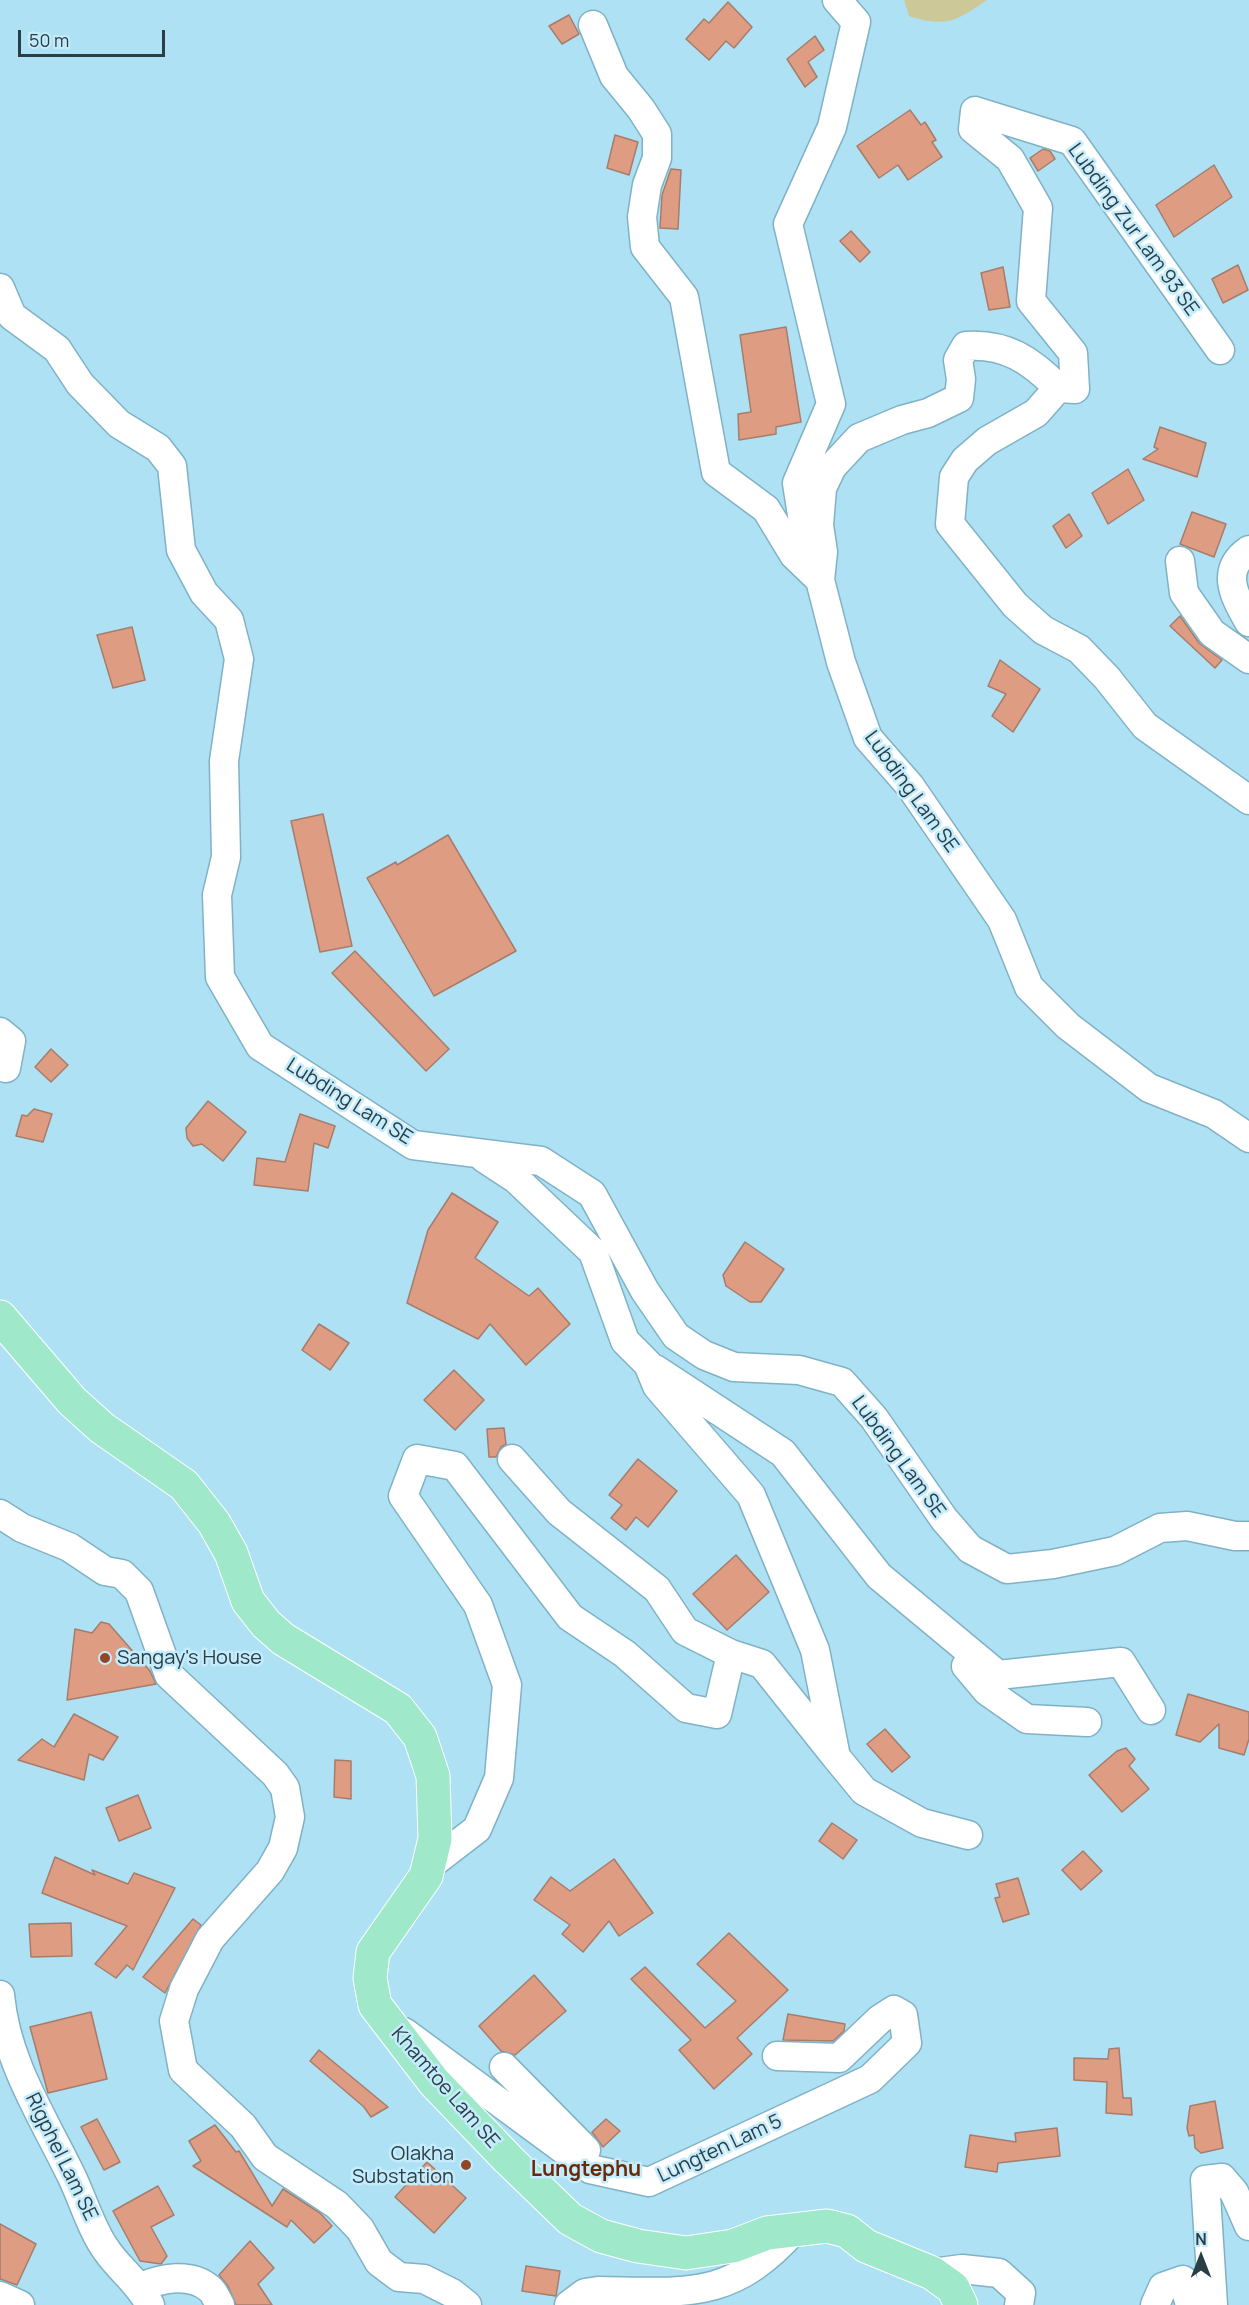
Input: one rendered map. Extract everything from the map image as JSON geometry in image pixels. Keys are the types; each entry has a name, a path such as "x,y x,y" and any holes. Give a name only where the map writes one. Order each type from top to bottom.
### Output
{"main road":[{"name":"Khamtoe Lam SE","path":"0,1317 72,1401 102,1428 184,1485 214,1523 231,1553 248,1601 266,1624 283,1639 398,1708 411,1722 429,1757 433,1776 435,1839 426,1876 373,1952 370,1978 375,2006 434,2082 508,2159 570,2219 601,2236 638,2246 686,2253 733,2246 767,2233 827,2226 847,2231 866,2246 932,2273 953,2288 961,2305"}],"street":[{"path":"820,580 806,540 797,483 831,404 788,224 832,127 856,22 837,0"},
{"path":"593,26 614,76 641,109 657,135 657,158 647,185 642,217 645,247 684,297 716,472 766,509 794,555 820,580"},
{"name":"Lubding Zur Lam 93 SE","path":"1058,387 1075,389 1073,353 1031,301 1038,208 1010,159 973,129 975,111 1072,141 1221,350"},
{"name":"Lubding Lam SE","path":"0,288 12,315 57,349 80,384 119,423 158,448 172,466 182,550 204,593 229,620 239,658 224,761 226,857 217,895 220,977 238,1012 260,1046 413,1145 541,1161 592,1194 645,1291 676,1336 704,1355 734,1367 798,1370 842,1382 874,1418 944,1519 970,1549 1007,1569 1053,1564 1115,1551 1160,1528 1187,1526 1235,1536 1249,1536"},
{"name":"Lubding Lam SE","path":"1058,387 1043,372 1019,356 988,345 966,346 958,360 961,379 959,398 928,413 902,420 859,438 832,467 822,488 819,525 823,552 820,580 841,662 868,738 910,786 1002,920 1029,987 1068,1026 1149,1088 1214,1113 1249,1138"},
{"path":"1058,387 1036,413 987,441 965,460 954,477 950,524 1015,604 1043,630 1079,649 1107,678 1144,726 1249,800"},
{"path":"1249,550 1233,572 1232,591 1249,622"},
{"path":"1180,561 1184,593 1212,633 1249,658"},
{"path":"0,1032 11,1041 6,1068"},
{"path":"478,1154 516,1179 593,1252 625,1341 648,1364 783,1453 879,1576 918,1609 998,1675 1121,1662 1151,1710"},
{"path":"648,1364 657,1386 752,1495 814,1650 836,1757"},
{"path":"512,1459 559,1512 657,1589 685,1631 731,1654 762,1664 864,1791 922,1823 968,1835"},
{"path":"429,1866 477,1829 500,1778 507,1685 478,1605 403,1496 417,1460 455,1466 570,1617 625,1654 686,1708 717,1714 731,1654"},
{"path":"0,1514 22,1528 69,1546 105,1571 122,1574 139,1591 169,1675 275,1774 285,1788 290,1817 282,1848 270,1871 210,1939 184,1989 174,2022 183,2070 243,2126 265,2157 337,2205 360,2229 379,2262 399,2277 424,2279 452,2293 467,2305"},
{"path":"918,1609 987,1690 1028,1719 1087,1722"},
{"name":"Rigphel Lam SE","path":"0,1995 13,2056 29,2095 55,2142 106,2251 145,2296"},
{"name":"Lungten Lam 5","path":"385,2020 590,2169 649,2182 870,2079 907,2043 903,2015 894,2010 880,2019 839,2058 777,2056"},
{"path":"504,2067 587,2150 590,2169"},
{"path":"1213,2305 1205,2180 1222,2178 1234,2192 1249,2226"},
{"path":"569,2305 585,2293 598,2291 688,2292 726,2283 762,2262 795,2229"},
{"path":"932,2273 962,2269 999,2273 1021,2294 1019,2305"},
{"path":"145,2296 156,2280 190,2279 211,2289 220,2305"},
{"path":"1155,2305 1163,2287 1182,2280 1190,2305"},
{"path":"0,2296 19,2305"}],"shaded area":[{"path":"904,0 987,0 959,17 942,22 932,22 909,16"}],"building":[{"path":"728,2 752,27 734,48 726,41 709,60 686,39 704,19 709,23"},
{"path":"569,15 579,34 562,44 549,26"},
{"path":"815,36 824,50 808,62 817,77 805,87 787,59"},
{"path":"910,110 921,125 925,122 936,140 932,142 942,157 908,180 898,165 879,178 857,146"},
{"path":"615,135 638,142 629,175 607,168"},
{"path":"1043,149 1050,151 1055,159 1038,171 1030,158"},
{"path":"1214,165 1232,197 1174,237 1156,205"},
{"path":"671,169 681,170 678,229 660,228 662,195"},
{"path":"851,231 870,252 860,262 840,241"},
{"path":"1238,265 1248,290 1223,303 1212,279"},
{"path":"1003,267 1010,307 989,310 981,273"},
{"path":"786,327 801,422 776,427 776,434 739,440 738,414 751,412 740,335"},
{"path":"1160,427 1206,443 1197,477 1143,459 1158,449 1154,447"},
{"path":"1128,469 1144,500 1108,524 1092,493"},
{"path":"1192,512 1226,524 1214,557 1180,544"},
{"path":"1069,514 1082,536 1066,548 1053,526"},
{"path":"1180,616 1199,643 1222,660 1215,668 1170,626"},
{"path":"132,627 145,680 113,688 97,635"},
{"path":"1000,660 1040,689 1013,732 992,716 1006,694 988,686"},
{"path":"323,814 352,946 320,952 291,821"},
{"path":"448,835 516,951 434,996 367,878 396,862 397,865"},
{"path":"355,951 449,1049 426,1071 332,973"},
{"path":"51,1049 68,1065 51,1082 35,1067"},
{"path":"208,1101 246,1132 223,1161 202,1144 193,1146 187,1138 186,1128"},
{"path":"34,1109 52,1114 43,1142 16,1136 22,1115 27,1116"},
{"path":"300,1114 335,1126 328,1148 314,1143 308,1191 254,1185 257,1158 285,1162"},
{"path":"452,1193 498,1222 475,1258 529,1296 538,1288 570,1324 526,1365 490,1324 478,1339 407,1303 428,1230"},
{"path":"745,1242 784,1269 761,1302 750,1302 726,1286 723,1275"},
{"path":"319,1324 349,1343 330,1370 302,1350"},
{"path":"454,1370 484,1400 455,1430 424,1400"},
{"path":"504,1428 506,1444 501,1447 496,1457 489,1457 487,1429"},
{"path":"638,1459 677,1491 648,1527 636,1517 626,1530 611,1518 622,1505 609,1495"},
{"path":"736,1555 769,1592 727,1630 693,1594"},
{"name":"Sangay's House","path":"101,1622 109,1624 150,1671 156,1684 67,1700 75,1629 92,1633"},
{"path":"1188,1694 1249,1712 1249,1739 1244,1755 1219,1748 1219,1724 1200,1742 1176,1735"},
{"path":"74,1714 118,1737 103,1760 89,1754 84,1780 18,1760 42,1739 54,1747"},
{"path":"885,1729 910,1757 892,1772 867,1744"},
{"path":"1126,1748 1135,1759 1129,1766 1149,1789 1122,1812 1089,1775 1117,1751"},
{"path":"335,1760 351,1761 351,1799 334,1797"},
{"path":"138,1795 151,1828 119,1841 106,1808"},
{"path":"832,1823 857,1840 843,1859 819,1841"},
{"path":"1083,1851 1102,1871 1081,1890 1062,1870"},
{"path":"55,1857 95,1875 92,1870 128,1884 134,1873 175,1888 133,1970 127,1965 116,1978 95,1964 127,1926 42,1893"},
{"path":"614,1859 653,1913 619,1936 609,1921 583,1952 562,1934 570,1925 534,1900 551,1877 570,1891"},
{"path":"1018,1878 1029,1914 1003,1922 995,1898 1000,1897 996,1884"},
{"path":"193,1919 201,1925 165,1993 143,1977"},
{"path":"71,1923 72,1956 31,1957 29,1924"},
{"path":"729,1933 788,1990 737,2038 752,2054 714,2089 679,2050 691,2040 631,1979 645,1967 705,2028 736,2001 697,1964"},
{"path":"534,1975 566,2011 515,2055 501,2051 479,2026"},
{"path":"91,2012 107,2079 48,2093 30,2027"},
{"path":"788,2014 845,2024 844,2031 833,2041 783,2040"},
{"path":"1119,2048 1123,2098 1131,2098 1132,2115 1106,2113 1107,2082 1074,2080 1074,2058 1108,2059 1109,2049"},
{"path":"319,2050 388,2107 371,2117 364,2107 310,2061"},
{"path":"1215,2101 1223,2148 1201,2153 1195,2148 1194,2135 1189,2136 1187,2128 1190,2106"},
{"path":"97,2119 120,2162 104,2170 81,2127"},
{"path":"606,2119 620,2131 603,2147 592,2132"},
{"path":"215,2125 236,2152 239,2151 272,2206 283,2189 320,2213 332,2226 314,2243 291,2220 287,2227 193,2166 201,2161 189,2141"},
{"path":"1057,2128 1060,2156 998,2163 997,2172 965,2167 970,2135 1016,2142 1015,2133"},
{"path":"427,2162 466,2198 434,2233 395,2197"},
{"path":"158,2186 174,2215 151,2227 167,2256 161,2264 140,2261 113,2211"},
{"path":"0,2224 36,2244 17,2285 0,2279"},
{"path":"250,2241 274,2268 258,2284 272,2305 236,2305 228,2286 219,2275"},
{"path":"526,2266 560,2271 556,2296 522,2291"}],"place":[{"name":"Sangay's House","path":"105,1658"},
{"name":"Olakha Substation","path":"466,2165"}],"district":[{"name":"Lungtephu","path":"586,2170"}]}
